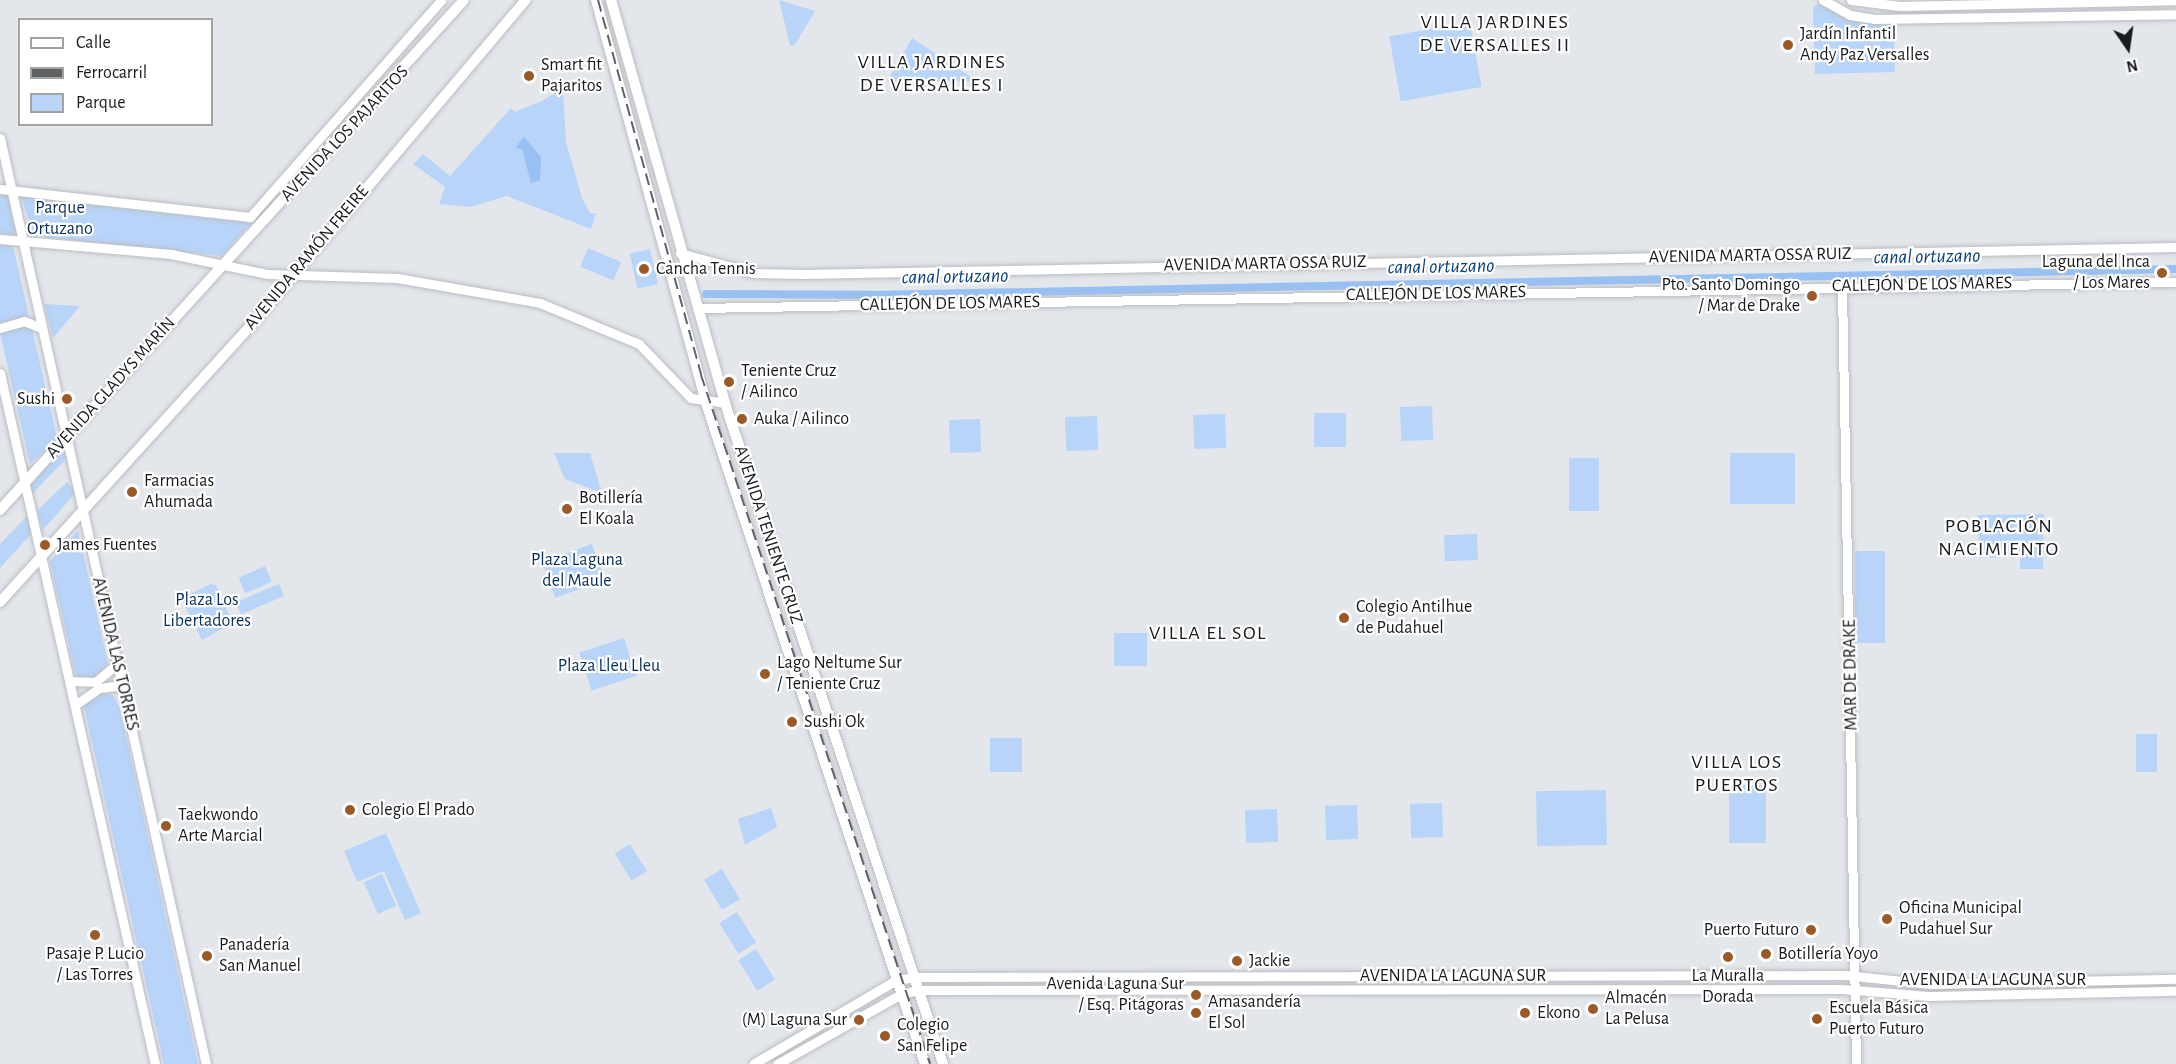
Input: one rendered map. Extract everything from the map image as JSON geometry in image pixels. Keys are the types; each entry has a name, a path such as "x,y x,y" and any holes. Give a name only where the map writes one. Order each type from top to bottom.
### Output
{"main road":[{"name":"AVENIDA LOS PAJARITOS","path":"223,266 464,0"},
{"name":"AVENIDA RAMÓN FREIRE","path":"82,510 292,276 526,0"},
{"name":"AVENIDA TENIENTE CRUZ","path":"596,0 706,403 926,1064"},
{"name":"AVENIDA TENIENTE CRUZ","path":"610,0 680,253 725,404 943,1064"},
{"name":"AVENIDA GLADYS MARÍN","path":"0,510 223,266"},
{"path":"0,602 82,510"}],"street":[{"name":"AVENIDA LOS PAJARITOS","path":"13,194 246,218 260,210 441,0"},
{"path":"1823,0 1850,15 1874,19 2176,14"},
{"path":"1851,0 1900,6 2176,0"},
{"name":"AVENIDA LAS TORRES","path":"0,138 40,328 206,1064"},
{"path":"0,189 13,194"},
{"path":"0,239 171,254 223,266 292,276 397,278 551,306 639,344 688,396 706,403 725,404"},
{"name":"AVENIDA MARTA OSSA RUIZ","path":"680,253 764,274 2176,247"},
{"path":"305,260 307,271 314,277"},
{"name":"CALLEJÓN DE LOS MARES","path":"697,308 2176,282"},
{"name":"MAR DE DRAKE","path":"1842,287 1856,1064"},
{"path":"0,328 24,321 40,328"},
{"path":"0,373 155,1064"},
{"path":"69,681 95,682 117,664"},
{"path":"75,705 99,688 122,685"},
{"path":"1132,989 1134,976"},
{"name":"AVENIDA LA LAGUNA SUR","path":"753,1064 897,980 914,977 1856,976 1931,984 2176,979"},
{"name":"AVENIDA LA LAGUNA SUR","path":"777,1064 901,994 918,990 1856,990 1929,996 2176,991"}],"green space":[{"path":"779,0 815,11 794,46 790,45"},
{"path":"1819,4 1855,21 1894,24 1895,72 1815,74 1813,7"},
{"path":"1470,22 1481,87 1401,101 1389,36"},
{"path":"912,38 977,81 887,82"},
{"path":"563,88 566,142 582,198 590,213 596,213 591,229 507,196 471,207 439,204 445,187 413,164 423,154 450,176 511,108 515,112 542,101"},
{"path":"0,192 7,192 16,235 0,234"},
{"name":"Parque Ortuzano","path":"21,196 251,223 222,256 34,236"},
{"path":"0,244 13,246 57,438 30,464 0,333"},
{"name":"Cancha Tennis","path":"588,248 621,262 613,280 580,266"},
{"name":"Cancha Tennis","path":"650,249 658,284 638,289 630,254"},
{"path":"44,304 80,306 53,338"},
{"path":"1432,406 1433,440 1401,441 1400,407"},
{"path":"1314,413 1346,413 1346,447 1314,447"},
{"path":"1225,414 1226,448 1194,449 1193,415"},
{"path":"1097,416 1098,450 1066,451 1065,417"},
{"path":"980,419 981,452 950,453 949,420"},
{"path":"60,451 67,458 32,494 30,484"},
{"path":"554,453 590,453 602,493 565,479"},
{"path":"1730,453 1795,453 1795,504 1730,504"},
{"path":"1569,458 1599,458 1599,511 1569,511"},
{"path":"67,482 76,492 43,530 37,511"},
{"path":"2044,514 2043,569 2020,569 2020,557 1979,558 1978,515"},
{"path":"27,516 32,533 0,568 0,544"},
{"path":"78,531 108,663 99,677 80,679 75,672 50,561"},
{"path":"1477,534 1478,560 1445,561 1444,535"},
{"name":"Plaza Laguna del Maule","path":"592,544 605,580 555,598 542,562"},
{"path":"1855,551 1885,551 1885,643 1855,643"},
{"path":"265,566 272,582 245,593 239,578"},
{"name":"Plaza Los Libertadores","path":"211,584 216,585 233,623 202,640 181,598"},
{"path":"279,584 284,596 241,614 236,602"},
{"path":"1114,633 1147,633 1147,666 1114,666"},
{"name":"Plaza Lleu Lleu","path":"624,638 636,676 592,691 579,653"},
{"path":"95,693 113,695 120,709 198,1064 164,1064 83,702"},
{"path":"2136,734 2157,734 2157,772 2136,772"},
{"path":"990,738 1022,738 1022,772 990,772"},
{"path":"1729,785 1766,785 1766,843 1729,843"},
{"path":"1606,790 1607,845 1537,846 1536,791"},
{"path":"1442,803 1443,837 1411,838 1410,804"},
{"path":"1357,805 1358,839 1326,840 1325,806"},
{"path":"771,808 777,827 745,845 738,819"},
{"path":"1277,809 1278,842 1246,843 1245,810"},
{"path":"386,833 421,913 405,920 384,871 357,882 344,851"},
{"path":"630,844 647,871 632,881 615,854"},
{"path":"722,869 740,899 722,910 704,880"},
{"path":"382,874 396,906 378,914 364,882"},
{"path":"737,912 756,943 738,954 719,923"},
{"path":"756,949 775,980 757,991 738,960"}],"shaded area":[{"path":"524,137 541,157 540,180 531,183 522,149 515,148"}],"waterway":[{"name":"canal ortuzano","path":"706,294 872,295 2176,269"}],"railway":[{"path":"598,0 701,375 930,1064"}],"place":[{"name":"Jardín Infantil Andy Paz Versalles","path":"1788,45"},
{"name":"Smart fit Pajaritos","path":"529,76"},
{"name":"Cancha Tennis","path":"644,269"},
{"name":"Laguna del Inca / Los Mares","path":"2162,273"},
{"name":"Pto. Santo Domingo / Mar de Drake","path":"1812,296"},
{"name":"Teniente Cruz / Ailinco","path":"729,382"},
{"name":"Sushi","path":"67,399"},
{"name":"Auka / Ailinco","path":"742,419"},
{"name":"Farmacias Ahumada","path":"132,492"},
{"name":"Botillería El Koala","path":"567,509"},
{"name":"James Fuentes","path":"45,545"},
{"name":"Colegio Antilhue de Pudahuel","path":"1344,618"},
{"name":"Lago Neltume Sur / Teniente Cruz","path":"765,674"},
{"name":"Sushi Ok","path":"792,722"},
{"name":"Colegio El Prado","path":"350,810"},
{"name":"Taekwondo Arte Marcial","path":"166,826"},
{"name":"Oficina Municipal Pudahuel Sur","path":"1887,919"},
{"name":"Puerto Futuro","path":"1811,930"},
{"name":"Pasaje P. Lucio / Las Torres","path":"95,935"},
{"name":"Botillería Yoyo","path":"1766,954"},
{"name":"Panadería San Manuel","path":"207,956"},
{"name":"La Muralla Dorada","path":"1728,957"},
{"name":"Jackie","path":"1237,961"},
{"name":"Avenida Laguna Sur / Esq. Pitágoras","path":"1196,995"},
{"name":"Almacén La Pelusa","path":"1593,1009"},
{"name":"Amasandería El Sol","path":"1196,1013"},
{"name":"Ekono","path":"1525,1013"},
{"name":"Escuela Básica Puerto Futuro","path":"1817,1019"},
{"name":"(M) Laguna Sur","path":"859,1020"},
{"name":"Colegio San Felipe","path":"885,1036"}],"district":[{"name":"VILLA JARDINES DE VERSALLES II","path":"1495,34"},
{"name":"VILLA JARDINES DE VERSALLES I","path":"932,74"},
{"name":"POBLACIÓN NACIMIENTO","path":"1999,538"},
{"name":"VILLA EL SOL","path":"1208,633"},
{"name":"VILLA LOS PUERTOS","path":"1737,774"}]}
